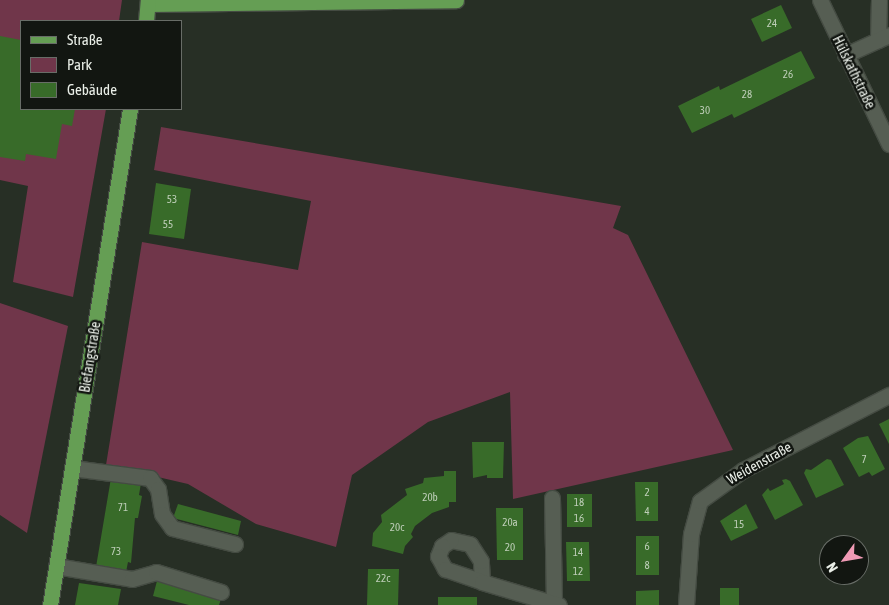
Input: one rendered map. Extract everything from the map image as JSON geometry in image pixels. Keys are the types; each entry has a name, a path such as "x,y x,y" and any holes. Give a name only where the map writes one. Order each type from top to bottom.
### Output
{"main road":[{"path":"146,20 148,2 456,0"},
{"name":"Biefangstraße","path":"50,605 130,110"}],"street":[{"name":"Hülskathstraße","path":"820,0 889,144"},
{"path":"845,55 884,38 879,0"},
{"name":"Weidenstraße","path":"686,605 690,534 700,501 743,470 889,396"},
{"path":"72,468 150,478 158,489 162,514 172,528 235,544"},
{"path":"482,582 557,604 552,498"},
{"path":"56,566 132,579 156,572 221,592"}],"green space":[{"path":"0,0 122,0 119,20 20,20 20,110 106,110 73,297 13,282 28,186 0,180"},
{"path":"161,127 621,206 613,228 628,235 733,450 513,499 510,392 428,422 352,475 336,547 256,524 188,484 106,465 142,242 298,270 311,201 154,170"},
{"path":"0,303 68,326 27,533 0,515"}],"building":[{"path":"781,5 792,28 762,42 751,19"},
{"path":"0,36 20,40 20,110 75,110 72,126 62,124 56,159 26,154 25,161 0,157"},
{"path":"801,51 815,78 734,118 732,114 692,133 678,106 719,86 720,90"},
{"path":"156,183 191,189 184,239 149,234"},
{"path":"889,419 889,444 879,424"},
{"path":"868,436 885,469 872,476 869,472 859,477 843,448 858,438"},
{"path":"472,442 504,442 503,478 487,478 487,475 473,478"},
{"path":"827,459 831,460 844,485 816,498 804,473 806,469 811,470"},
{"path":"444,471 456,471 456,502 449,502 449,507 432,513 415,526 411,534 413,537 405,546 403,554 372,546 373,533 382,522 381,515 407,495 405,489 423,483 424,478 444,476"},
{"path":"111,478 141,483 139,495 142,496 138,518 135,518 131,563 128,562 126,572 96,567"},
{"path":"782,480 790,481 803,505 775,520 762,495 768,488 770,491 784,484"},
{"path":"635,482 658,482 658,521 636,521"},
{"path":"567,494 592,494 592,527 567,527"},
{"path":"178,504 241,521 238,535 173,518"},
{"path":"746,504 758,528 731,541 720,521"},
{"path":"496,508 523,508 523,560 497,560"},
{"path":"636,536 659,536 659,575 636,575"},
{"path":"566,542 589,542 590,581 567,581"},
{"path":"368,569 399,569 398,605 367,605"},
{"path":"157,581 221,599 219,605 189,605 153,596"},
{"path":"79,583 121,589 118,605 75,605"},
{"path":"720,588 739,588 739,605 720,605"},
{"path":"659,590 659,605 636,605 636,591"},
{"path":"438,597 477,597 477,605 438,605"}]}
